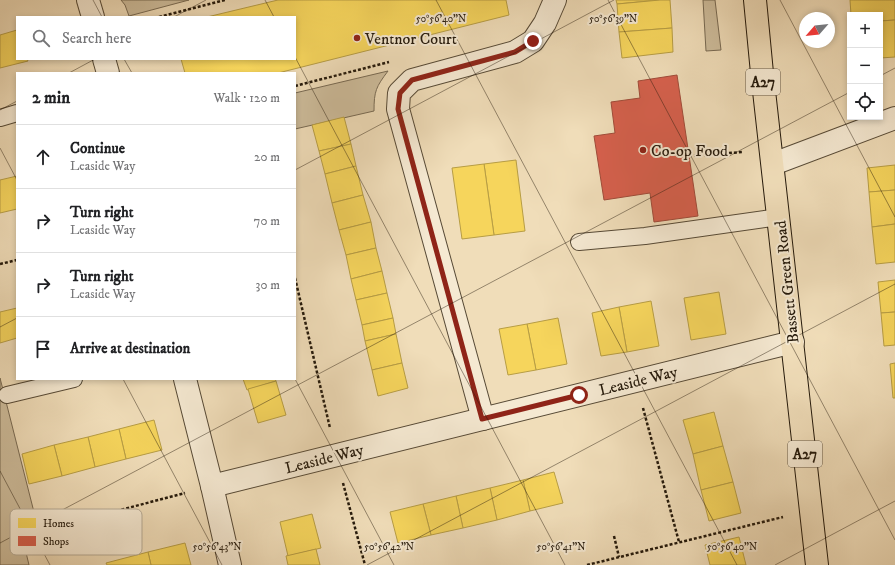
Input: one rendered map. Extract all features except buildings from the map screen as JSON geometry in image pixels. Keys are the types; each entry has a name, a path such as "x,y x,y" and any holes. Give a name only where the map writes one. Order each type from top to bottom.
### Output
{"main road":[{"name":"Bassett Green Road","path":"755,0 817,565"}],"street":[{"path":"88,0 93,16"},
{"path":"482,419 398,109 400,93 412,80 515,52 533,41 545,23 555,0"},
{"path":"104,60 108,72"},
{"path":"772,158 895,118"},
{"name":"Leaside Way","path":"212,486 793,342"},
{"path":"186,380 230,565"}],"lane":[{"path":"0,118 16,113"},
{"path":"579,242 645,236 779,218"},
{"path":"7,396 70,380"}],"path":[{"path":"164,16 225,0"},
{"path":"689,156 772,158"},
{"path":"0,264 16,260"},
{"path":"296,282 365,565"},
{"path":"636,381 679,542"},
{"path":"124,509 212,486"},
{"path":"587,565 768,520"},
{"path":"614,536 619,557"}],"shaded area":[{"path":"121,0 189,0 129,16 125,5"},
{"path":"703,0 715,0 721,50 706,51"},
{"path":"388,71 376,90 374,111 296,129 296,93"},
{"path":"0,378 33,509 10,509 10,555 27,555 29,565 0,565"}],"place":[{"name":"Ventnor Court","path":"357,38"},
{"name":"Co-op Food","path":"643,150"}],"route":[{"path":"533,41 515,52 412,80 400,93 398,109 482,419 579,395"}]}
